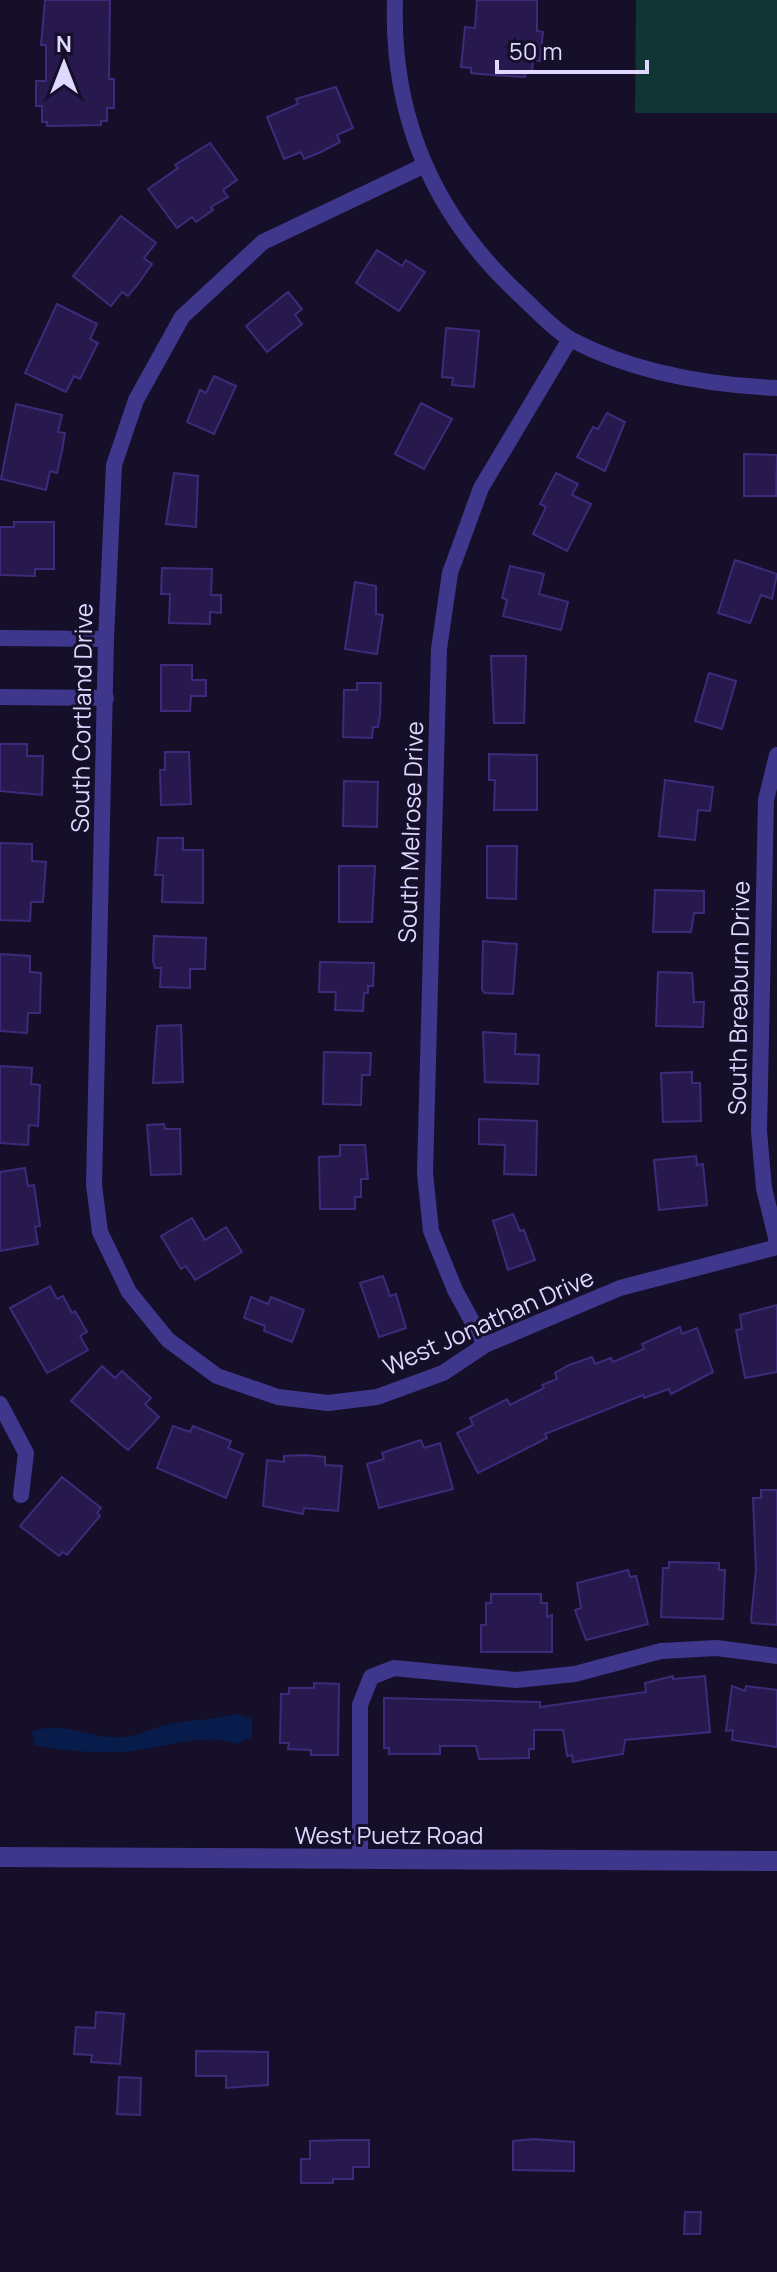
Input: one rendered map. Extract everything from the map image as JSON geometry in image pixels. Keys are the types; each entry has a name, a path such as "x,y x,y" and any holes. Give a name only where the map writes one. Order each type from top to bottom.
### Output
{"street":[{"path":"395,0 397,62 403,101 423,166 455,220 488,266 570,339 646,368 730,386 777,388"},
{"name":"South Cortland Drive","path":"217,1376 168,1340 129,1292 100,1232 94,1185 106,639 114,465 136,400 182,317 263,242 423,166"},
{"name":"South Melrose Drive","path":"485,1345 455,1290 431,1231 425,1173 439,649 450,573 481,488 570,339"},
{"path":"0,638 106,639"},
{"path":"0,697 106,698"},
{"name":"South Breaburn Drive","path":"777,755 766,800 759,1131 764,1188 777,1244"},
{"name":"West Jonathan Drive","path":"217,1376 278,1397 328,1403 377,1397 443,1373 485,1345 620,1288 777,1244"},
{"path":"0,1404 26,1453 21,1495"},
{"path":"360,1860 360,1705 371,1677 394,1668 516,1680 575,1674 661,1651 717,1648 777,1656"},
{"name":"West Puetz Road","path":"0,1857 777,1861"}],"green space":[{"path":"636,0 777,0 777,113 635,113"}],"water":[{"path":"236,1714 252,1719 252,1737 236,1744 208,1739 135,1751 89,1752 35,1745 32,1732 55,1728 125,1737 174,1723"}],"building":[{"path":"45,0 110,0 109,79 114,79 114,108 107,108 107,121 101,121 101,125 47,126 47,122 42,122 42,106 36,106 36,81 46,81 46,45 41,45"},
{"path":"477,0 537,0 537,31 543,32 540,61 533,60 532,73 526,73 525,77 492,75 471,73 471,68 461,67 465,27 475,28"},
{"path":"336,87 353,128 337,135 340,142 321,152 304,159 301,152 284,159 267,117 298,104 296,99"},
{"path":"210,143 237,180 223,190 228,197 211,207 213,210 196,222 192,217 177,228 148,189 178,168 175,165"},
{"path":"121,216 156,243 144,258 152,264 138,284 128,296 122,292 111,306 73,276"},
{"path":"377,250 402,266 406,260 425,272 399,311 356,283"},
{"path":"288,292 302,309 295,315 302,324 267,352 246,326"},
{"path":"57,304 97,324 90,339 98,343 80,379 74,376 66,392 25,373"},
{"path":"446,328 479,331 474,387 452,385 453,378 442,377"},
{"path":"214,376 236,386 214,434 187,422 200,390 206,393"},
{"path":"421,403 452,419 424,469 395,454"},
{"path":"16,404 62,415 58,432 65,433 62,451 57,473 50,471 46,490 1,479"},
{"path":"607,413 625,422 605,471 577,457 593,427 598,429"},
{"path":"744,454 777,455 776,496 744,496"},
{"path":"174,473 198,476 196,527 166,524"},
{"path":"556,473 578,484 572,495 591,504 567,551 533,534 546,507 540,504"},
{"path":"14,522 54,522 54,569 35,569 35,576 0,575 0,527 14,527"},
{"path":"735,560 777,574 772,599 761,595 750,623 718,613"},
{"path":"510,566 544,574 539,594 568,602 561,630 503,616 507,600 502,598"},
{"path":"162,568 212,569 211,595 221,595 221,613 210,612 210,624 169,623 170,594 161,594"},
{"path":"355,582 376,586 376,614 383,615 377,654 345,649"},
{"path":"491,656 526,656 524,723 494,723"},
{"path":"161,665 192,665 192,680 206,680 206,696 191,696 190,711 161,711"},
{"path":"709,673 736,681 722,729 695,721"},
{"path":"357,683 381,683 380,715 378,727 373,727 372,738 343,737 344,690 357,690"},
{"path":"0,744 27,744 27,756 43,756 42,795 0,791"},
{"path":"165,752 189,752 191,804 161,805 160,770 165,770"},
{"path":"489,754 537,755 537,810 494,810 495,780 489,780"},
{"path":"665,780 713,787 710,811 698,810 695,840 659,836"},
{"path":"344,781 378,782 377,827 343,826"},
{"path":"158,838 183,838 183,850 203,850 203,903 162,902 163,875 155,875"},
{"path":"0,843 32,844 32,861 46,862 43,902 31,902 30,921 0,920"},
{"path":"487,846 517,846 516,899 487,898"},
{"path":"339,866 375,866 372,922 339,922"},
{"path":"655,890 704,891 704,913 694,913 691,932 653,932"},
{"path":"154,936 206,938 205,969 190,969 190,988 160,987 161,968 155,968 153,961"},
{"path":"483,941 517,944 513,994 485,993 482,990"},
{"path":"0,954 30,956 30,972 41,973 40,1013 28,1013 27,1033 0,1031"},
{"path":"320,962 374,963 373,986 368,986 368,993 364,993 363,1011 335,1010 336,992 319,992"},
{"path":"658,972 692,973 694,1002 704,1002 703,1027 656,1026"},
{"path":"181,1025 183,1082 153,1083 157,1026"},
{"path":"483,1032 516,1034 515,1054 539,1055 538,1084 485,1082"},
{"path":"324,1052 371,1053 370,1075 362,1075 361,1105 323,1104"},
{"path":"0,1066 32,1068 31,1084 40,1085 38,1126 29,1125 28,1145 0,1143"},
{"path":"692,1072 692,1083 700,1083 701,1121 663,1122 661,1073"},
{"path":"479,1119 537,1121 536,1175 504,1174 505,1145 479,1144"},
{"path":"164,1124 165,1129 180,1129 181,1174 151,1175 147,1125"},
{"path":"340,1145 365,1145 368,1179 361,1179 361,1197 355,1197 355,1209 320,1209 319,1157 340,1156"},
{"path":"696,1156 697,1165 703,1164 707,1205 659,1210 654,1160"},
{"path":"25,1168 28,1186 34,1185 40,1226 35,1227 38,1244 0,1251 0,1172"},
{"path":"513,1214 520,1231 524,1230 535,1260 508,1270 493,1221"},
{"path":"192,1218 205,1240 226,1227 242,1252 195,1280 186,1266 181,1269 161,1236"},
{"path":"383,1276 390,1296 396,1294 406,1328 379,1337 360,1283"},
{"path":"50,1286 57,1299 63,1296 72,1313 75,1311 87,1332 80,1336 88,1350 47,1373 10,1308"},
{"path":"251,1297 268,1304 271,1297 304,1310 292,1342 264,1331 265,1326 244,1318"},
{"path":"777,1305 777,1372 745,1378 736,1330 742,1329 740,1315"},
{"path":"680,1327 682,1334 697,1328 713,1372 671,1394 669,1389 644,1398 643,1395 545,1434 547,1438 478,1473 457,1433 473,1425 470,1418 507,1399 510,1405 544,1388 542,1385 557,1379 555,1373 569,1365 592,1357 595,1364 611,1358 613,1362 644,1349 642,1344"},
{"path":"102,1366 115,1378 122,1371 151,1398 145,1404 159,1417 128,1450 71,1401"},
{"path":"173,1426 190,1432 193,1426 231,1441 228,1448 243,1454 226,1498 157,1468"},
{"path":"421,1440 424,1448 440,1443 453,1489 379,1508 367,1464 384,1459 382,1453"},
{"path":"284,1456 325,1457 325,1465 342,1466 338,1511 304,1508 303,1514 263,1506 267,1460 284,1462"},
{"path":"62,1477 101,1508 97,1513 100,1516 67,1555 63,1552 59,1556 20,1526"},
{"path":"761,1490 777,1490 777,1625 752,1623 751,1619 756,1570 753,1498 761,1498"},
{"path":"669,1562 719,1563 719,1570 725,1570 723,1619 661,1617 663,1568 669,1568"},
{"path":"628,1570 630,1577 636,1576 648,1624 586,1640 575,1610 581,1608 577,1583"},
{"path":"491,1594 541,1594 541,1603 547,1603 547,1617 552,1615 552,1652 481,1652 481,1625 486,1625 486,1603 491,1603"},
{"path":"673,1676 673,1679 705,1676 710,1732 625,1740 623,1754 573,1762 572,1755 567,1756 563,1730 534,1730 534,1749 529,1749 529,1758 479,1759 476,1746 440,1746 440,1754 389,1754 389,1748 384,1748 384,1698 540,1702 540,1707 646,1692 645,1683"},
{"path":"314,1683 339,1684 338,1755 311,1755 311,1750 288,1749 289,1743 280,1743 281,1694 289,1694 289,1688 314,1688"},
{"path":"732,1686 745,1691 746,1686 777,1690 777,1747 732,1740 733,1730 726,1731"},
{"path":"96,2012 124,2014 120,2064 91,2062 92,2055 74,2054 76,2027 95,2028"},
{"path":"196,2051 268,2052 268,2085 226,2088 226,2076 196,2076"},
{"path":"119,2077 141,2078 140,2115 117,2114"},
{"path":"369,2140 369,2167 353,2167 353,2179 333,2179 333,2183 301,2183 301,2159 310,2159 310,2141"},
{"path":"513,2141 574,2142 574,2171 513,2170"},
{"path":"685,2212 701,2212 700,2234 684,2234"}]}
